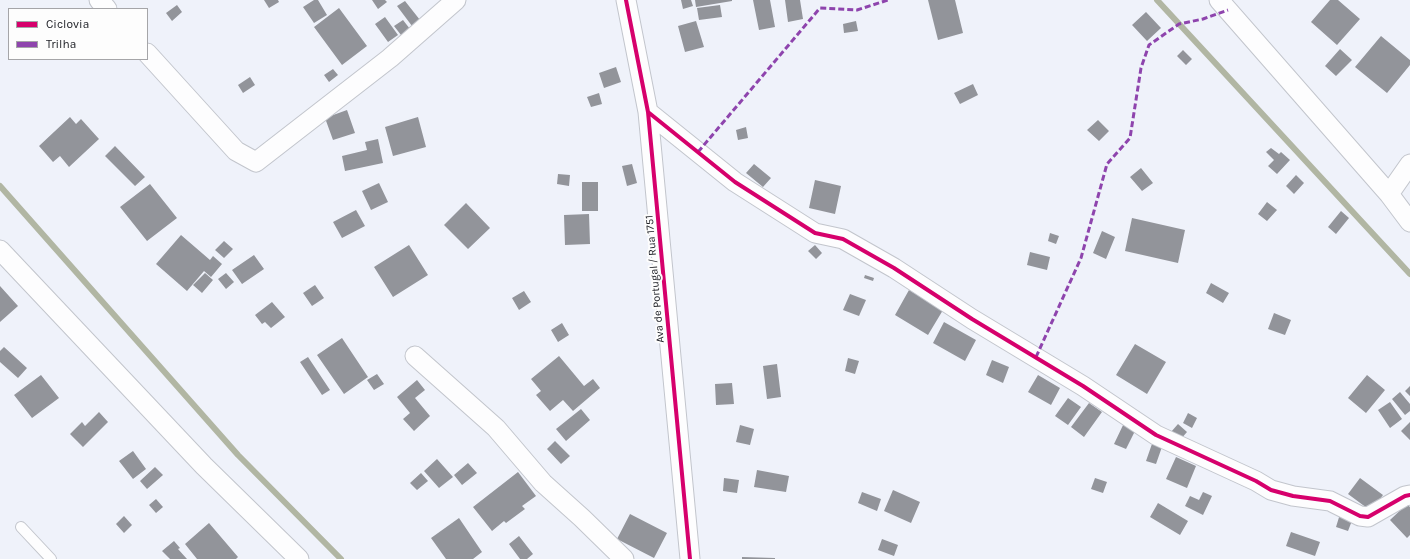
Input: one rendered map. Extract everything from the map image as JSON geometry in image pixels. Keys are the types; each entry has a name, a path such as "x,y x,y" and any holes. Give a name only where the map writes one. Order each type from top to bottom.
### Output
{"street":[{"path":"99,0 106,8"},
{"path":"148,54 236,151 256,162 390,58 456,0"},
{"name":"Ava de Portugal / Rua 1751","path":"626,0 648,112 690,559"},
{"path":"1227,3 1389,194 1410,222"},
{"path":"648,112 736,182 815,233 843,240 894,268 972,319 1083,386 1156,435 1256,481 1271,490 1294,496 1330,501 1360,516 1368,517 1405,496 1410,496"},
{"path":"1389,194 1410,164"},
{"path":"0,250 204,466 299,559"},
{"path":"415,356 496,428 543,483 624,559"}],"lane":[{"path":"21,527 51,559"}],"building":[{"path":"264,0 278,0 279,2 269,8"},
{"path":"314,0 318,0 327,15 314,23 303,7"},
{"path":"372,0 385,0 387,2 378,9"},
{"path":"681,0 691,0 693,6 683,9"},
{"path":"695,0 732,0 732,1 696,7"},
{"path":"753,0 770,0 775,27 759,30"},
{"path":"785,0 800,0 803,19 788,22"},
{"path":"928,0 955,0 963,33 938,40"},
{"path":"1330,0 1338,0 1360,19 1337,45 1311,22"},
{"path":"405,1 420,20 412,26 397,6"},
{"path":"177,5 182,12 172,21 166,13"},
{"path":"720,5 722,17 699,20 697,8"},
{"path":"339,8 367,46 342,65 314,27"},
{"path":"1146,12 1161,28 1147,41 1132,25"},
{"path":"385,17 398,35 388,42 375,24"},
{"path":"403,20 410,29 401,35 394,26"},
{"path":"696,21 704,47 685,52 678,26"},
{"path":"856,21 858,31 844,33 843,24"},
{"path":"1381,36 1410,60 1410,65 1387,93 1355,67"},
{"path":"1340,49 1352,60 1336,76 1325,66"},
{"path":"1183,50 1192,59 1186,65 1177,56"},
{"path":"616,67 621,82 604,88 599,73"},
{"path":"333,69 338,75 329,82 324,75"},
{"path":"250,77 255,85 243,93 238,85"},
{"path":"973,84 978,95 960,104 954,93"},
{"path":"599,93 602,104 591,107 587,97"},
{"path":"347,110 355,133 333,140 325,118"},
{"path":"70,117 76,124 81,119 99,139 69,167 60,156 53,162 39,146"},
{"path":"418,117 426,147 393,156 385,127"},
{"path":"1098,120 1109,131 1099,141 1087,130"},
{"path":"746,127 748,138 738,140 736,130"},
{"path":"378,139 383,163 345,171 342,156 367,150 365,142"},
{"path":"115,146 145,177 135,186 105,156"},
{"path":"1271,148 1279,154 1281,152 1290,160 1277,174 1268,166 1274,160 1266,152"},
{"path":"632,164 637,183 627,186 622,166"},
{"path":"754,164 771,178 763,187 746,173"},
{"path":"1141,168 1153,183 1142,191 1130,177"},
{"path":"558,174 570,175 569,186 557,184"},
{"path":"1296,175 1304,183 1294,194 1286,186"},
{"path":"815,180 841,186 835,214 809,208"},
{"path":"582,182 598,182 598,211 582,211"},
{"path":"379,183 388,202 371,210 362,191"},
{"path":"150,184 177,218 147,241 120,207"},
{"path":"1267,202 1277,210 1267,221 1258,214"},
{"path":"466,203 490,228 468,249 444,225"},
{"path":"356,210 365,226 342,238 333,222"},
{"path":"1341,211 1349,218 1336,234 1328,227"},
{"path":"589,214 590,244 565,245 564,215"},
{"path":"1132,218 1185,230 1178,263 1125,251"},
{"path":"1102,231 1115,237 1106,259 1093,253"},
{"path":"1050,233 1059,236 1056,244 1048,241"},
{"path":"181,235 210,260 213,256 222,264 211,277 204,271 187,291 156,264"},
{"path":"224,241 233,249 224,258 215,250"},
{"path":"409,245 428,275 393,297 374,267"},
{"path":"815,245 822,253 816,259 808,251"},
{"path":"1030,252 1050,257 1047,270 1027,265"},
{"path":"254,255 264,269 242,284 232,270"},
{"path":"205,273 213,280 202,293 193,285"},
{"path":"226,273 234,282 226,289 218,279"},
{"path":"865,275 874,278 873,281 864,278"},
{"path":"1211,283 1229,293 1223,303 1206,293"},
{"path":"315,285 324,298 312,306 303,293"},
{"path":"0,286 18,306 0,322"},
{"path":"909,290 943,310 928,335 895,315"},
{"path":"524,291 531,302 519,310 512,298"},
{"path":"850,294 866,300 859,316 843,310"},
{"path":"272,302 285,317 271,328 265,322 262,324 255,315"},
{"path":"1274,313 1291,320 1285,335 1268,329"},
{"path":"944,322 976,340 965,361 933,343"},
{"path":"562,323 569,335 558,342 551,330"},
{"path":"342,338 368,377 344,394 317,355"},
{"path":"1135,344 1166,362 1147,394 1116,375"},
{"path":"4,347 27,368 18,378 0,362 0,351"},
{"path":"559,356 584,386 593,379 600,388 573,411 563,400 550,411 536,395 541,391 531,379"},
{"path":"308,357 330,390 322,395 300,362"},
{"path":"848,358 859,361 855,374 845,371"},
{"path":"992,360 1009,367 1003,383 986,375"},
{"path":"777,364 781,397 767,399 763,366"},
{"path":"377,374 384,384 374,390 367,380"},
{"path":"41,375 59,398 32,418 14,395"},
{"path":"1038,375 1060,388 1051,405 1028,392"},
{"path":"1367,375 1385,390 1366,413 1348,398"},
{"path":"417,380 425,390 415,398 430,416 414,431 403,419 410,413 397,397"},
{"path":"732,383 734,404 716,405 715,384"},
{"path":"1410,386 1410,396 1405,391"},
{"path":"1400,392 1410,404 1410,411 1405,415 1392,399"},
{"path":"1068,398 1081,407 1068,425 1055,416"},
{"path":"1390,402 1402,419 1390,428 1378,410"},
{"path":"1089,403 1102,412 1084,437 1071,427"},
{"path":"581,409 590,420 566,441 556,429"},
{"path":"99,412 108,422 83,447 70,434 82,422 85,426"},
{"path":"1188,413 1197,418 1192,428 1183,423"},
{"path":"1125,421 1137,427 1126,449 1114,444"},
{"path":"1410,422 1410,440 1401,431"},
{"path":"1178,424 1187,432 1180,440 1171,432"},
{"path":"740,425 754,429 750,445 736,442"},
{"path":"555,441 570,456 561,464 547,449"},
{"path":"1153,441 1163,444 1156,464 1146,461"},
{"path":"133,451 146,469 133,479 119,461"},
{"path":"1176,457 1196,466 1187,488 1166,479"},
{"path":"437,459 453,477 439,488 424,471"},
{"path":"468,463 477,473 462,485 454,475"},
{"path":"155,467 163,475 147,489 140,481"},
{"path":"757,470 789,476 786,492 754,487"},
{"path":"518,472 536,496 522,506 525,509 506,523 504,521 492,531 473,507"},
{"path":"421,473 428,481 417,490 410,483"},
{"path":"724,478 739,480 737,493 723,491"},
{"path":"1095,478 1107,482 1103,493 1091,489"},
{"path":"1360,478 1383,495 1371,511 1348,494"},
{"path":"893,490 920,502 911,523 884,511"},
{"path":"862,492 881,499 877,511 858,503"},
{"path":"1203,492 1212,496 1203,515 1185,506 1190,496 1199,500"},
{"path":"156,499 163,507 156,513 149,505"},
{"path":"1158,503 1188,521 1180,535 1150,517"},
{"path":"1407,504 1410,507 1410,535 1407,538 1390,520"},
{"path":"630,514 667,533 654,558 617,539"},
{"path":"1340,514 1353,518 1348,531 1336,527"},
{"path":"124,516 132,525 124,533 116,524"},
{"path":"459,518 482,552 473,559 446,559 431,538"},
{"path":"209,523 238,557 236,559 197,559 185,544"},
{"path":"1291,532 1320,542 1315,556 1286,546"},
{"path":"519,536 533,554 527,559 520,559 509,544"},
{"path":"882,539 898,545 894,556 878,550"},
{"path":"174,541 180,548 178,549 187,559 170,559 162,551"},
{"path":"742,557 775,558 775,559 742,559"}],"waterway":[{"path":"1157,0 1410,274"},
{"path":"0,186 238,455 341,559"}],"marked path":[{"path":"698,152 820,8 857,10 888,0"},
{"path":"1036,357 1081,258 1107,164 1130,138 1141,68 1149,45 1179,24 1203,19 1228,10"}],"cycle path":[{"path":"626,0 648,112 690,559"},
{"path":"648,112 735,182 815,233 843,239 894,268 972,319 1083,386 1156,435 1256,481 1271,490 1293,496 1330,501 1360,516 1368,517 1405,496 1410,495"}]}
